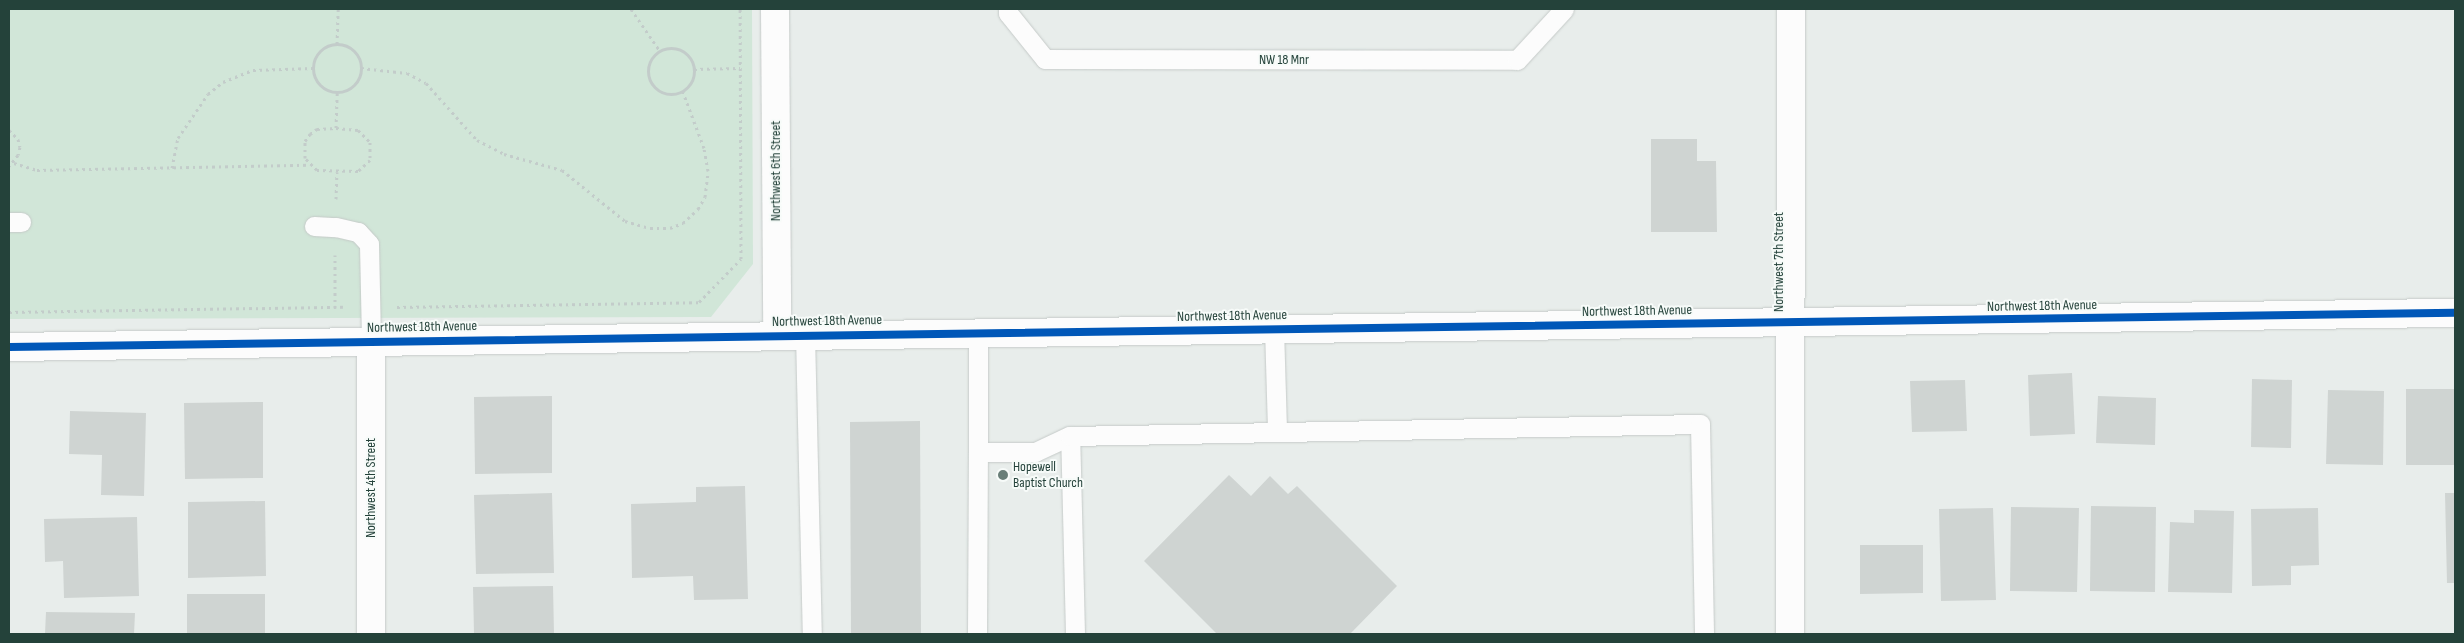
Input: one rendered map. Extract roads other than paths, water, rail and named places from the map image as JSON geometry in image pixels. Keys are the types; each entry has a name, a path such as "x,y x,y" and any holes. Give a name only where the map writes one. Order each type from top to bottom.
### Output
{"street":[{"name":"Northwest 6th Street","path":"775,9 777,334"},
{"name":"Northwest 7th Street","path":"1790,634 1792,322 1791,9"},
{"name":"Northwest 18th Avenue","path":"9,347 777,334 2455,313"},
{"name":"Northwest 4th Street","path":"371,341 371,634"}],"lane":[{"name":"NW 18 Mnr","path":"1008,9 1008,13 1045,59 1507,60 1517,60 1564,9"},
{"path":"314,226 336,226 358,232 368,244 371,341"},
{"path":"1274,328 1277,431"},
{"path":"977,634 978,332"},
{"path":"805,334 812,634"},
{"path":"978,452 1035,452 1070,436 1700,424 1704,634"},
{"path":"1070,436 1075,634"}],"place":[{"name":"Hopewell Baptist Church","path":"1003,475"}]}
